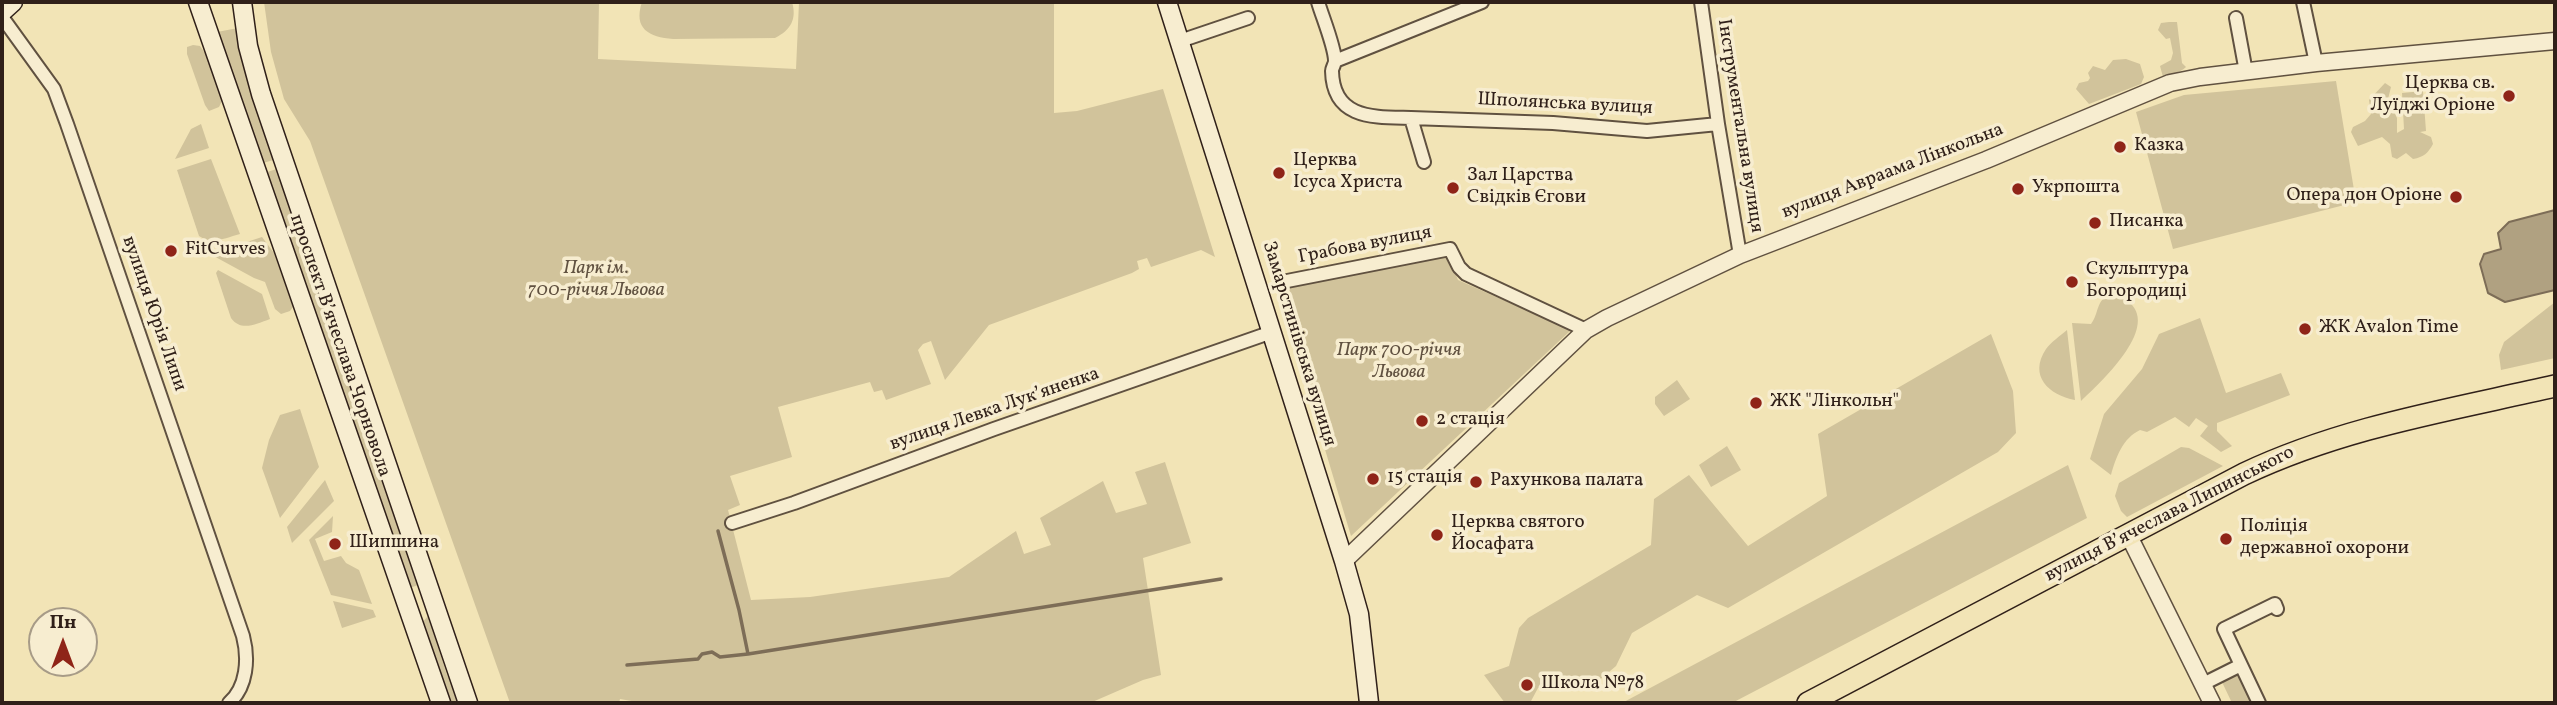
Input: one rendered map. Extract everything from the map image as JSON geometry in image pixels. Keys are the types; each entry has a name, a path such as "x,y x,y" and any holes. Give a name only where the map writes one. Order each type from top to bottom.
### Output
{"main road":[{"path":"2,14 13,2"},
{"name":"проспект Вʼячеслава Чорновола","path":"198,2 441,703"},
{"name":"проспект Вʼячеслава Чорновола","path":"242,2 248,46 261,94 468,703"},
{"name":"Замарстинівська вулиця","path":"1167,2 1260,285 1272,332 1344,561 1359,614 1369,703"},
{"name":"вулиця Вʼячеслава Липинського","path":"1808,703 2244,474 2301,448 2374,426 2555,386"},
{"path":"412,619 422,613 437,614"}],"street":[{"path":"1318,2 1335,61 1482,2"},
{"name":"Інструментальна вулиця","path":"1701,2 1740,255"},
{"path":"2303,2 2316,63"},
{"name":"вулиця Юрія Липи","path":"2,14 54,89 68,124 243,636 246,664 242,687 229,703"},
{"path":"1180,41 1248,18"},
{"path":"2236,18 2246,72"},
{"name":"вулиця Авраама Лінкольна","path":"1344,561 1586,330 1740,255 1986,160 2170,83 2316,63 2555,41"},
{"name":"Шполянська вулиця","path":"1335,61 1332,73 1337,92 1346,107 1357,114 1553,123 1647,131 1718,124"},
{"path":"1411,118 1424,162"},
{"name":"Грабова вулиця","path":"1287,281 1450,249 1459,267 1466,274 1586,330"},
{"name":"вулиця Левка Лукʼяненка","path":"732,523 1272,332"},
{"path":"2128,534 2212,703"},
{"path":"2224,629 2255,617 2275,604 2277,609"},
{"path":"2236,617 2222,624 2259,703"},
{"path":"2209,681 2241,665"}],"green space":[{"name":"Парк ім. 700-річчя Львова","path":"264,2 599,2 598,59 796,69 799,2 1054,3 1054,113 1077,111 1163,89 1215,257 1201,250 1151,267 1147,258 1137,261 1139,269 1132,273 989,325 945,380 931,341 918,350 931,384 886,400 882,390 874,392 870,382 778,407 792,457 730,476 740,505 728,510 751,600 810,597 949,577 1016,531 1024,554 1051,545 1040,518 1103,481 1116,513 1147,504 1135,472 1165,462 1191,543 1143,558 1161,675 1090,703 643,703 620,699 619,703 510,703 310,141 284,99 271,52"},
{"path":"642,2 792,2 794,14 789,28 775,38 673,39 650,34 645,30 640,19"},
{"path":"2177,22 2182,63 2186,67 2167,78 2163,77 2160,66 2171,60 2173,53 2170,38 2166,39 2158,30 2161,23"},
{"path":"238,28 247,78 277,159 263,163 217,32"},
{"path":"200,46 210,60 222,101 219,107 209,111 187,54 187,47"},
{"path":"2126,59 2140,64 2144,77 2141,84 2089,104 2076,89 2079,83 2088,81 2088,73 2093,66 2105,70 2113,60"},
{"path":"2336,81 2356,202 2173,249 2136,112 2184,95"},
{"path":"2385,83 2391,87 2388,99 2397,118 2397,133 2404,129 2402,93 2423,91 2426,131 2420,132 2431,137 2433,144 2423,156 2413,159 2406,153 2397,159 2392,157 2390,144 2382,137 2358,146 2351,132 2353,127 2365,121 2371,114 2369,100"},
{"path":"201,124 209,148 175,159 191,129"},
{"path":"211,159 240,234 214,240 199,236 177,170"},
{"path":"280,168 422,584 409,588 267,172"},
{"path":"262,237 274,253 293,307 281,314 275,309 265,282 210,254"},
{"name":"Парк 700-річчя Львова","path":"1448,256 1458,280 1571,330 1351,536 1275,283 1278,289"},
{"path":"218,270 262,294 270,319 249,326 235,322 231,318 216,273"},
{"path":"2110,295 2121,297 2130,303 2137,314 2137,327 2124,355 2081,401 2072,323 2091,324 2100,303"},
{"path":"2555,302 2555,358 2501,370 2499,355 2504,342"},
{"path":"2200,318 2226,393 2281,373 2290,395 2217,423 2217,431 2232,446 2221,452 2200,436 2208,426 2196,418 2189,427 2175,417 2147,432 2140,430 2125,443 2111,475 2090,459 2104,414 2142,369 2159,334"},
{"path":"2067,330 2075,400 2050,389 2040,376 2039,368 2046,349"},
{"path":"1991,334 2013,391 2016,433 1998,452 1728,608 1697,595 1632,633 1616,666 1596,683 1579,691 1538,688 1530,703 1505,703 1484,675 1509,666 1519,628 1528,618 1651,545 1654,499 1689,475 1748,546 1827,496 1818,434"},
{"path":"1677,380 1690,399 1664,416 1655,404 1655,397"},
{"path":"300,409 319,467 280,518 262,468 269,440 280,415"},
{"path":"1727,446 1741,470 1711,487 1699,465"},
{"path":"2181,447 2189,448 2223,466 2127,517 2121,511 2115,496 2119,483"},
{"path":"2068,465 2087,518 1732,703 1622,703"},
{"path":"325,480 334,501 292,543 287,527"},
{"path":"333,516 332,532 315,539 324,561 341,556 346,563 359,570 372,604 331,595 309,540"},
{"path":"333,601 373,610 376,617 342,628"},
{"path":"428,616 447,675 463,703 449,703 422,623"},
{"path":"2240,674 2254,703 2232,703 2222,682"}],"shaded area":[{"path":"2555,210 2555,290 2505,302 2488,293 2480,264 2484,254 2501,249 2498,233 2509,222"}],"waterway":[{"path":"718,531 748,654 1221,579"},
{"path":"627,665 698,659 702,654 712,652 720,657 748,654"}],"place":[{"name":"Церква св. Луїджі Оріоне","path":"2509,96"},
{"name":"Казка","path":"2120,147"},
{"name":"Церква Ісуса Христа","path":"1279,173"},
{"name":"Зал Царства Свідків Єгови","path":"1453,188"},
{"name":"Укрпошта","path":"2018,189"},
{"name":"Опера дон Оріоне","path":"2456,197"},
{"name":"Писанка","path":"2095,223"},
{"name":"FitCurves","path":"171,251"},
{"name":"Скульптура Богородиці","path":"2072,282"},
{"name":"ЖК Avalon Time","path":"2305,329"},
{"name":"ЖК \"Лінкольн\"","path":"1756,403"},
{"name":"2 стація","path":"1422,421"},
{"name":"15 стація","path":"1373,479"},
{"name":"Рахункова палата","path":"1476,482"},
{"name":"Церква святого Йосафата","path":"1437,535"},
{"name":"Поліція державної охорони","path":"2226,539"},
{"name":"Шипшина","path":"335,544"},
{"name":"Школа №78","path":"1527,685"}]}
